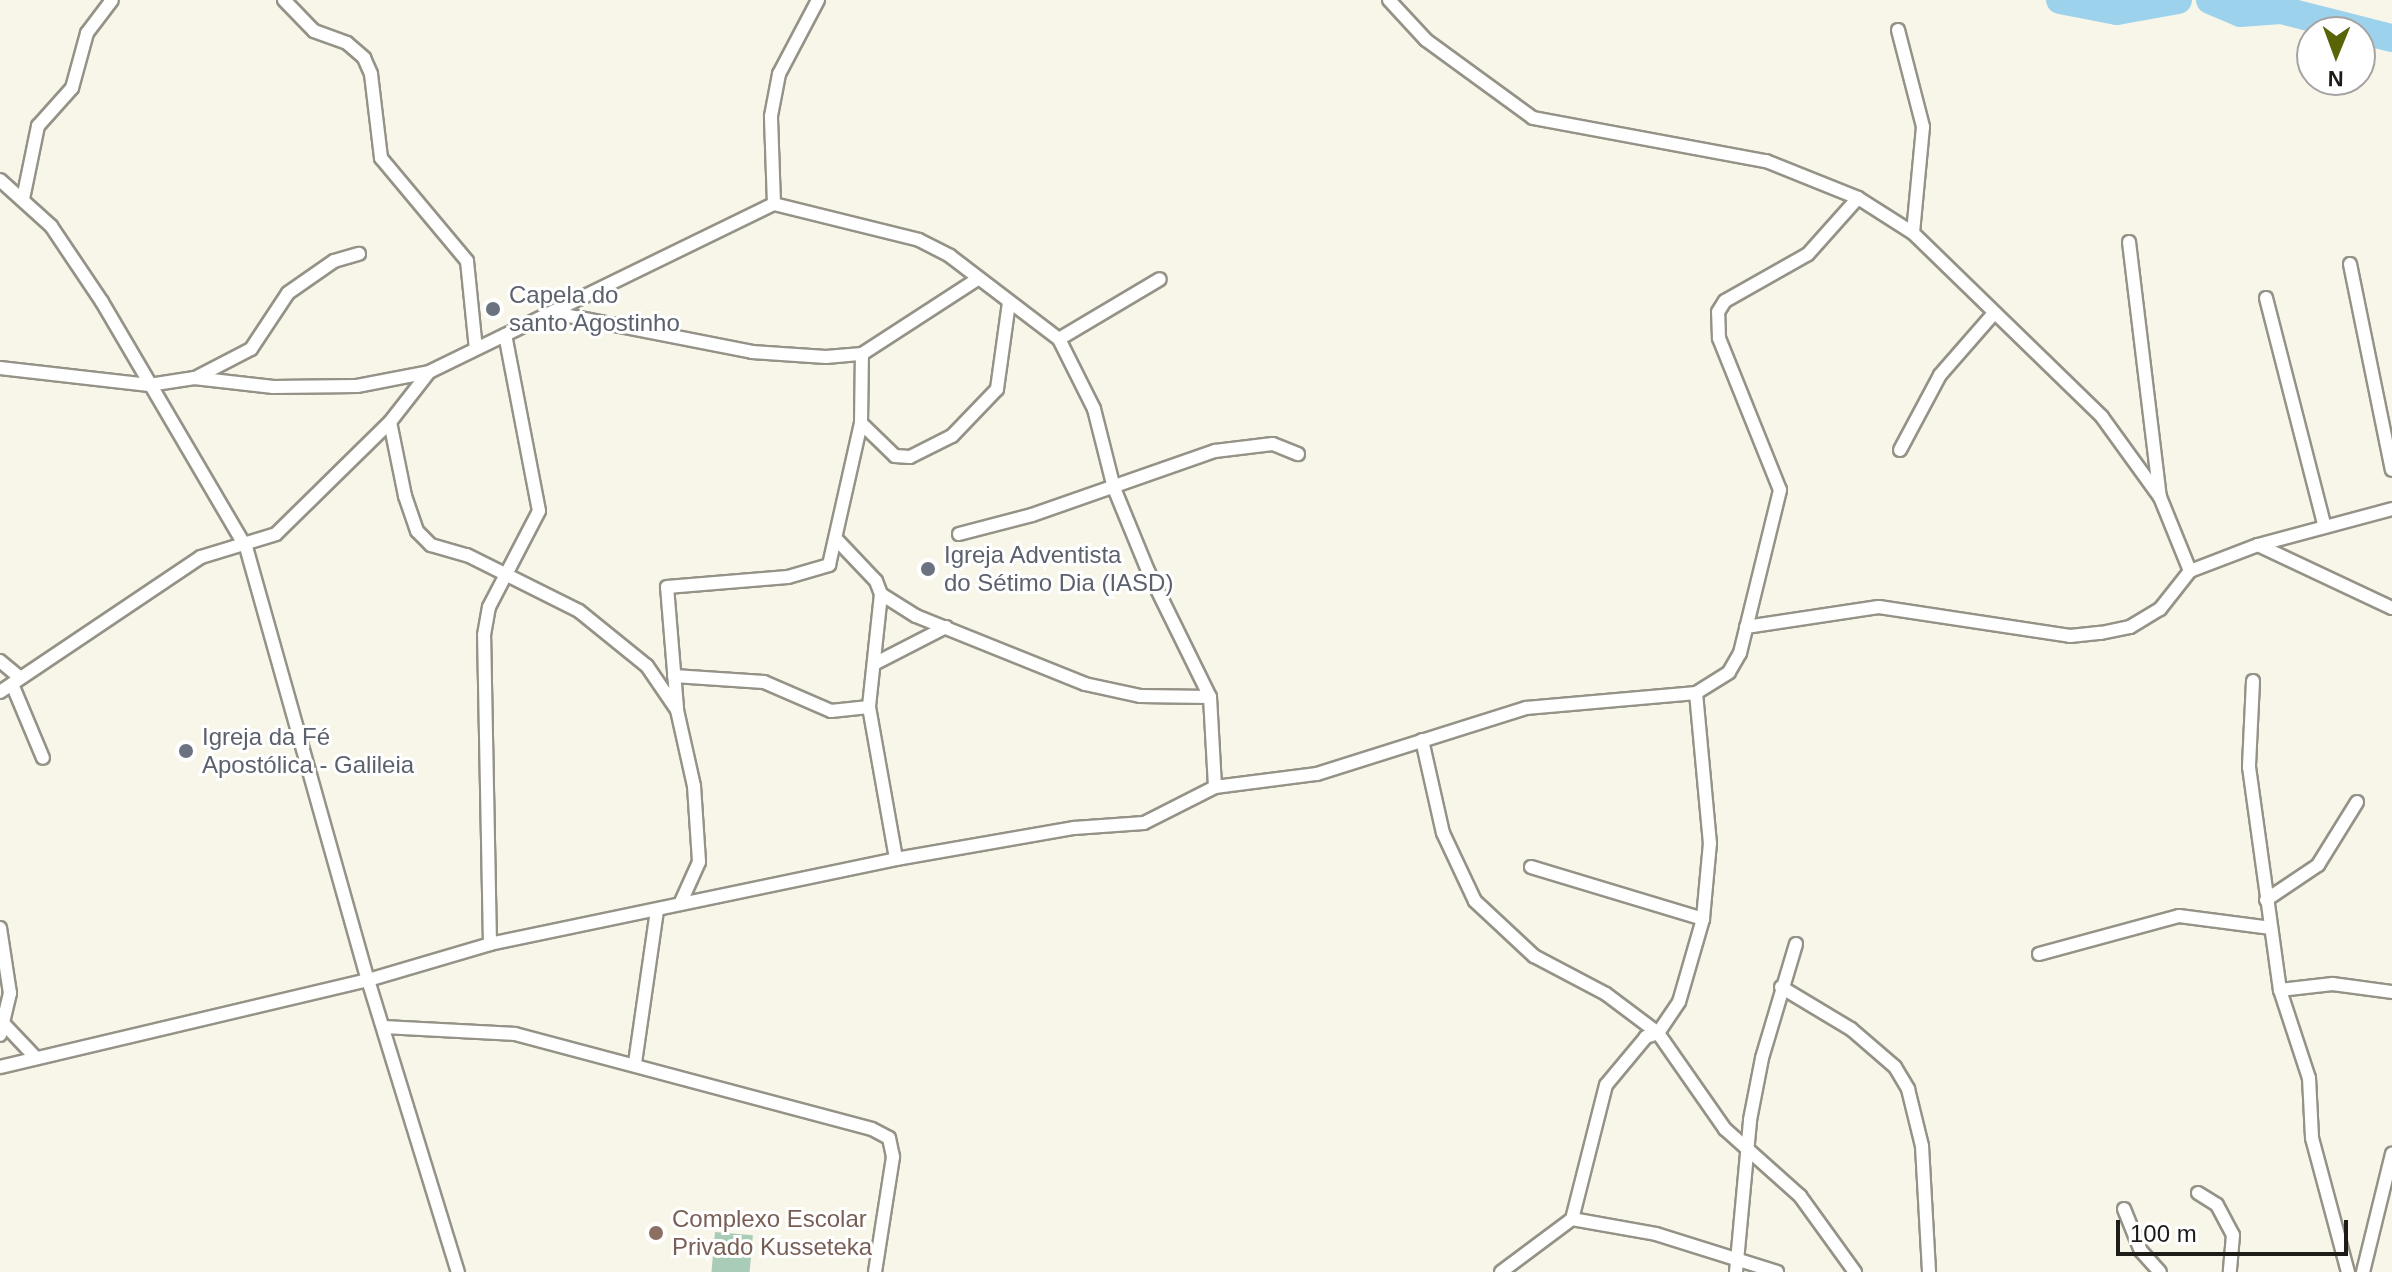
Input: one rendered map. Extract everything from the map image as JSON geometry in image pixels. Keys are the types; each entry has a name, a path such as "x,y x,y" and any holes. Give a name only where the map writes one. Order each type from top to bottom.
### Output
{"street":[{"path":"284,0 314,31 347,43 364,58 371,74 381,158 467,261 476,349"},
{"path":"774,204 771,116 779,74 818,0"},
{"path":"1389,0 1426,40 1533,118 1766,161 1858,198 1913,233 2102,417 2160,497 2190,571"},
{"path":"23,199 38,126 72,88 87,33 109,1"},
{"path":"1898,30 1923,127 1913,233"},
{"path":"0,180 51,226 85,276 246,547 368,980 385,1027 458,1272"},
{"path":"0,1067 368,980 490,944 896,859 1074,828 1144,823 1215,787 1317,774 1526,708 1696,693 1729,672 1746,627 1780,490 1719,338 1718,312 1725,301 1808,254 1858,198"},
{"path":"0,368 149,385 194,378 273,387 357,386 429,372 774,204 919,240 950,256 976,280 1059,339 1094,409 1114,488 1210,697 1215,787"},
{"path":"2129,242 2160,497"},
{"path":"194,378 251,349 288,293 334,261 359,254"},
{"path":"2350,264 2392,470"},
{"path":"1059,339 1160,279"},
{"path":"554,313 752,352 862,354 976,280"},
{"path":"2266,298 2325,527"},
{"path":"861,423 895,456 910,457 952,436 997,389 1009,303"},
{"path":"1900,450 1940,375 1994,313"},
{"path":"490,944 484,635 489,607 539,511 505,335"},
{"path":"680,904 699,862 694,786 677,710 667,587 821,570 829,565 838,541 861,423 862,354"},
{"path":"0,692 201,557 246,547 298,518 390,422 429,372"},
{"path":"390,422 417,531 431,545 467,555 505,578 579,611 615,637 647,666 677,710"},
{"path":"959,534 1114,488 1215,451 1273,444 1298,454"},
{"path":"1746,627 1879,607 2070,636 2101,633 2130,627 2160,609 2190,571 2258,545 2392,509"},
{"path":"838,541 876,581 881,594 869,707 896,859"},
{"path":"2258,545 2392,608"},
{"path":"881,594 946,627 1085,684 1140,696 1210,697"},
{"path":"874,664 946,627"},
{"path":"0,661 16,681 43,758"},
{"path":"674,676 764,682 831,711 869,707"},
{"path":"2253,681 2249,767 2280,990 2306,1065 2312,1138 2348,1272"},
{"path":"1501,1272 1572,1219 1606,1085 1646,1037 1658,1033 1679,1002 1703,919 1710,843 1696,693"},
{"path":"1422,740 1443,833 1475,901 1534,956 1606,994 1658,1033 1701,1097 1750,1154 1800,1196 1855,1272"},
{"path":"2266,900 2318,865 2357,802"},
{"path":"1531,867 1703,919"},
{"path":"635,1063 657,911"},
{"path":"2039,954 2179,916 2271,928"},
{"path":"0,928 10,993 2,1029 36,1058"},
{"path":"1737,1266 1750,1154 1750,1120 1781,987 1796,944"},
{"path":"2280,990 2333,984 2392,992"},
{"path":"1781,987 1851,1029 1895,1067 1908,1089 1922,1146 1929,1272"},
{"path":"385,1027 515,1034 768,1098 889,1138 893,1157 875,1272"},
{"path":"2363,1272 2392,1154"},
{"path":"2198,1193 2217,1205 2233,1235 2230,1272"},
{"path":"2124,1209 2141,1251 2160,1272"},
{"path":"1572,1219 1656,1234 1737,1266 1777,1272"}],"green space":[{"path":"715,1232 753,1235 750,1272 712,1272"}],"waterway":[{"path":"2060,0 2117,11 2178,0"},
{"path":"2210,0 2240,13 2281,10 2392,38"}],"place":[{"name":"Capela do santo Agostinho","path":"493,309"},
{"name":"Igreja Adventista do Sétimo Dia (IASD)","path":"928,569"},
{"name":"Igreja da Fé Apostólica - Galileia","path":"186,751"},
{"name":"Complexo Escolar Privado Kusseteka","path":"656,1233"}]}
